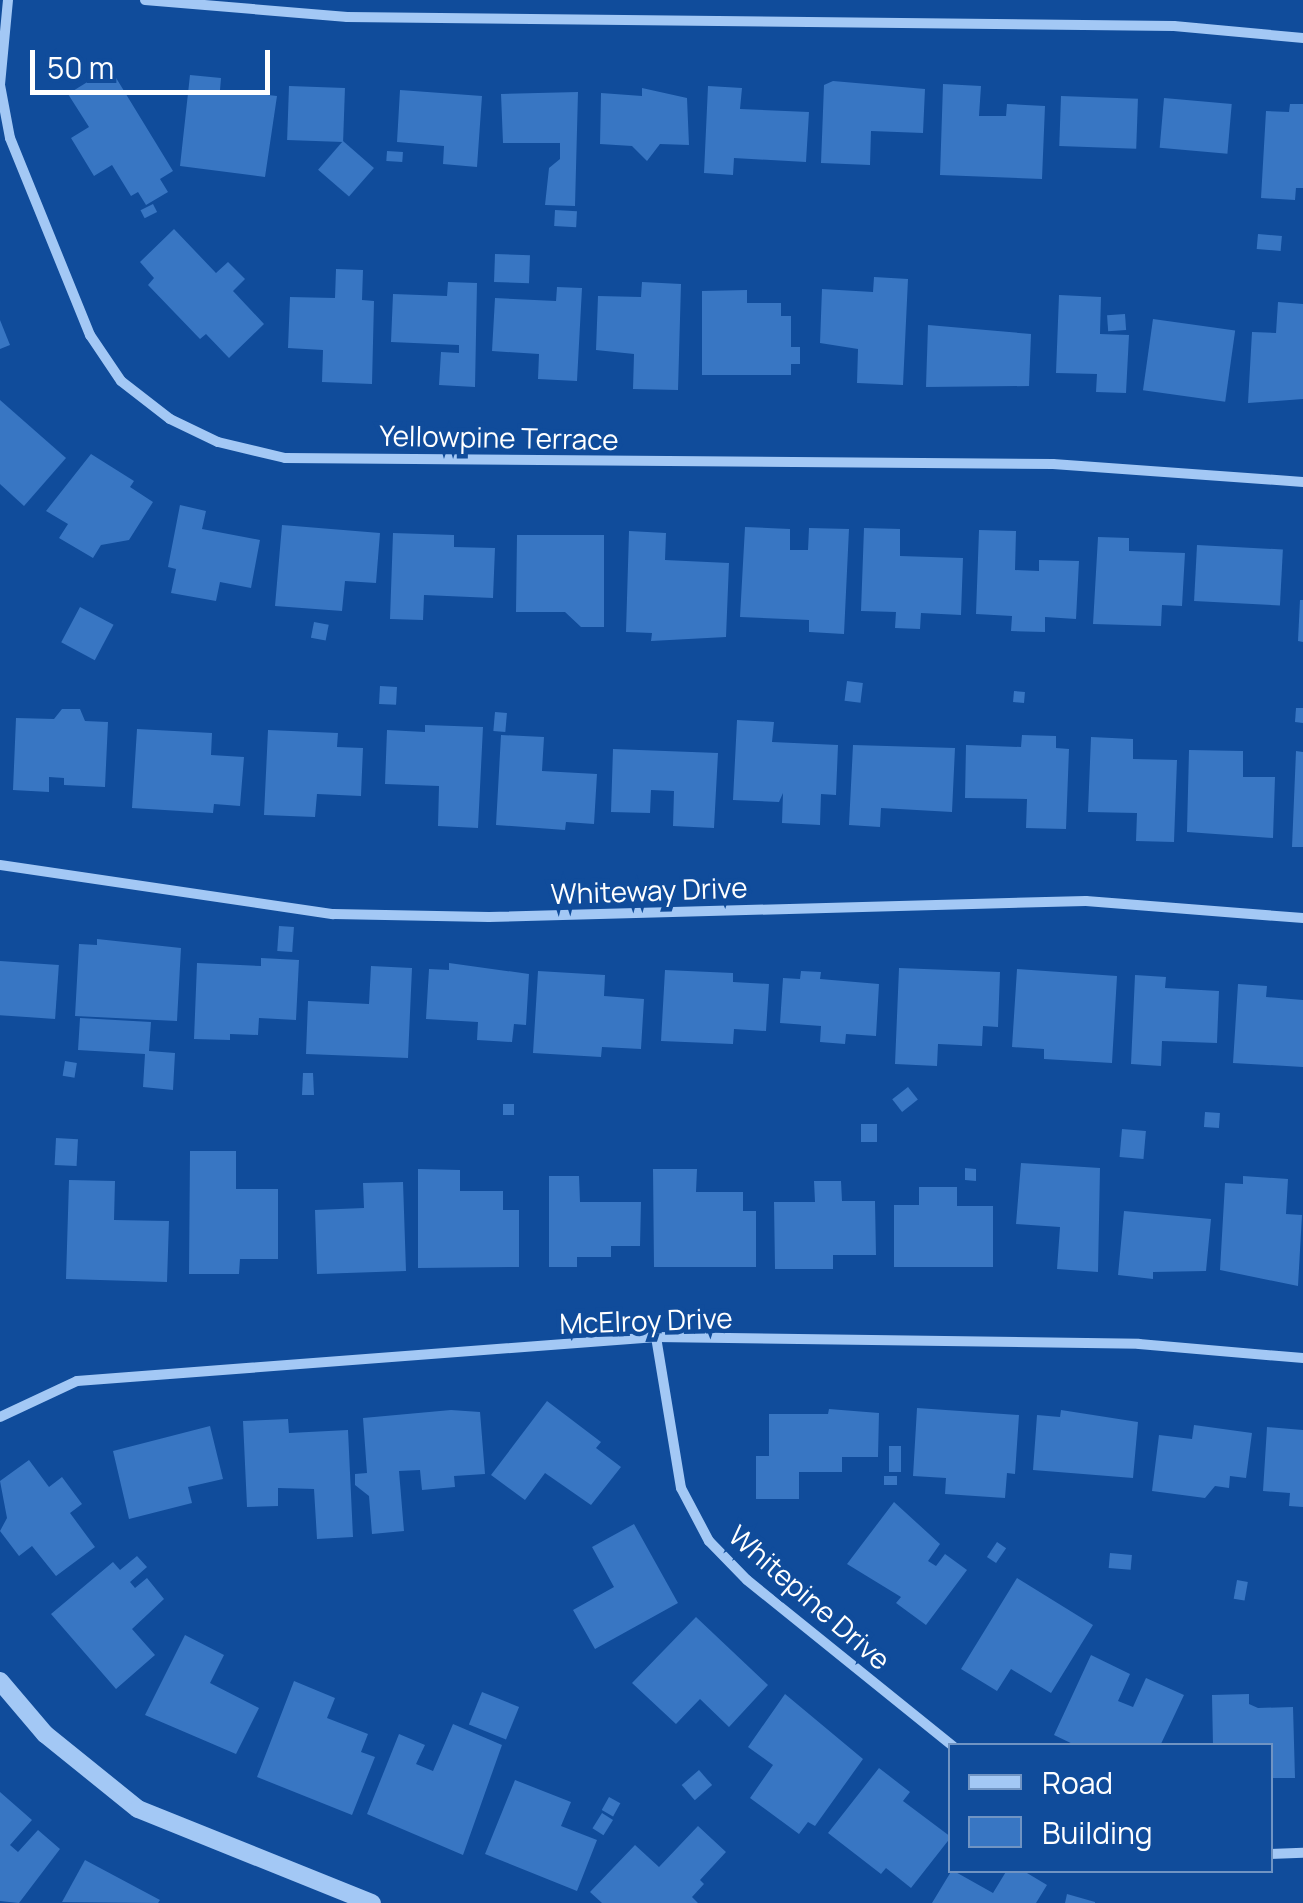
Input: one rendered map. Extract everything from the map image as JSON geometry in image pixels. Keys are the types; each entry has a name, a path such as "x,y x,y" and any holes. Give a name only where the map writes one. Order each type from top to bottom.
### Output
{"street":[{"name":"Yellowpine Terrace","path":"8,0 0,85 10,138 90,335 122,381 170,419 218,442 285,458 1053,464 1303,482"},
{"path":"146,0 347,17 1174,26 1303,38"},
{"name":"Whiteway Drive","path":"0,864 334,914 489,917 1086,901 1303,918"},
{"name":"McElroy Drive","path":"0,1417 77,1382 656,1337 1139,1344 1303,1358"},
{"name":"Whitepine Drive","path":"656,1337 681,1488 708,1542 747,1580 949,1743"},
{"path":"0,1682 46,1734 138,1809 372,1903"},
{"path":"1273,1854 1303,1853"}],"building":[{"path":"110,68 173,171 160,179 168,192 146,205 138,192 131,196 112,165 94,176 71,138 89,127 68,94"},
{"path":"190,75 221,78 220,90 277,96 265,177 180,166"},
{"path":"833,81 925,89 923,133 871,131 870,165 821,163 824,85"},
{"path":"943,84 981,86 979,116 1006,116 1007,104 1045,106 1042,179 940,175"},
{"path":"289,86 345,88 343,142 287,140"},
{"path":"708,86 742,88 740,109 809,112 806,162 734,158 733,175 704,173"},
{"path":"642,88 687,98 689,145 660,144 647,161 632,146 600,144 601,93 642,96"},
{"path":"400,90 482,96 477,167 443,164 444,146 397,142"},
{"path":"578,92 575,206 545,205 549,168 560,159 560,143 503,143 501,94"},
{"path":"1061,96 1138,99 1136,149 1059,146"},
{"path":"1164,98 1232,104 1227,154 1160,148"},
{"path":"1290,104 1303,104 1303,188 1296,188 1295,200 1261,198 1266,111 1289,112"},
{"path":"343,141 374,168 349,197 318,170"},
{"path":"387,151 403,152 402,162 386,161"},
{"path":"153,204 157,212 145,218 141,210"},
{"path":"555,210 577,211 576,227 554,226"},
{"path":"174,229 216,273 228,262 245,279 233,291 264,324 229,358 206,334 200,339 148,285 154,278 140,262"},
{"path":"1258,234 1282,236 1281,251 1257,249"},
{"path":"495,254 530,255 529,283 494,282"},
{"path":"336,269 363,270 362,300 374,301 372,384 322,382 323,350 288,348 290,297 335,298"},
{"path":"874,277 908,279 903,385 857,383 858,349 820,343 822,289 873,292"},
{"path":"448,282 477,283 475,387 439,385 441,352 459,353 459,345 391,342 393,294 447,296"},
{"path":"642,282 681,284 678,390 633,389 634,354 596,350 598,296 641,297"},
{"path":"557,287 582,288 577,381 538,379 539,354 492,351 495,298 556,301"},
{"path":"747,290 747,303 781,303 781,316 791,316 791,347 800,347 800,364 791,364 791,375 702,375 702,291"},
{"path":"1059,295 1101,297 1100,334 1129,335 1126,393 1096,392 1097,374 1056,373"},
{"path":"1278,302 1303,304 1303,399 1248,403 1252,332 1276,333"},
{"path":"1125,314 1126,330 1108,331 1107,315"},
{"path":"1153,319 1235,331 1225,402 1143,390"},
{"path":"0,320 10,345 0,349"},
{"path":"928,325 1031,334 1029,386 926,387"},
{"path":"0,400 66,458 24,506 0,484"},
{"path":"91,454 134,481 130,487 153,502 129,540 101,545 93,558 59,538 68,524 46,511"},
{"path":"180,505 206,511 202,529 260,540 251,588 220,582 216,601 171,593 176,569 168,567"},
{"path":"282,525 380,533 376,583 345,581 342,611 275,606"},
{"path":"745,527 790,529 790,550 808,550 809,528 849,529 844,634 809,632 809,620 740,617"},
{"path":"864,528 900,529 900,556 963,558 961,615 921,613 920,629 895,628 896,612 861,611"},
{"path":"979,530 1016,531 1015,570 1039,571 1039,560 1079,561 1076,619 1045,617 1045,632 1011,631 1012,616 976,614"},
{"path":"629,531 666,533 665,560 729,563 726,637 651,641 652,633 626,632"},
{"path":"393,533 454,535 454,547 495,548 493,598 424,595 423,620 390,619"},
{"path":"517,535 604,535 604,627 581,627 565,612 516,612"},
{"path":"1098,537 1129,538 1129,551 1185,553 1182,606 1162,605 1161,626 1093,624"},
{"path":"1197,545 1283,550 1280,605 1194,601"},
{"path":"1303,600 1303,642 1298,641"},
{"path":"80,607 114,625 95,660 61,642"},
{"path":"314,622 329,625 326,641 311,638"},
{"path":"847,681 863,683 860,703 845,701"},
{"path":"380,686 397,687 396,705 379,704"},
{"path":"1014,691 1025,692 1024,703 1013,702"},
{"path":"1296,708 1303,708 1303,723 1295,722"},
{"path":"62,709 80,709 85,721 108,722 105,787 64,785 64,778 49,777 49,792 13,790 16,718 54,719"},
{"path":"495,712 507,713 505,732 493,731"},
{"path":"737,720 774,722 772,742 838,745 836,795 821,794 820,825 782,823 783,793 779,802 733,800"},
{"path":"425,725 483,727 478,828 438,826 439,786 385,784 387,730 425,732"},
{"path":"137,729 212,733 211,755 244,757 240,806 214,804 213,813 132,808"},
{"path":"268,730 338,733 337,747 363,748 361,796 317,794 315,817 264,815"},
{"path":"501,735 544,737 542,771 597,774 594,824 566,822 565,830 496,825"},
{"path":"1022,735 1056,736 1056,748 1069,749 1066,829 1026,828 1027,799 965,798 966,745 1021,747"},
{"path":"1091,737 1133,739 1133,759 1177,760 1174,842 1136,841 1137,813 1088,812"},
{"path":"853,745 955,748 952,812 881,808 880,827 849,825"},
{"path":"613,749 718,753 714,828 673,826 674,791 651,790 650,813 611,812"},
{"path":"1189,750 1243,751 1243,777 1275,777 1273,838 1187,832"},
{"path":"1296,751 1303,752 1303,847 1292,847"},
{"path":"279,926 294,927 292,952 277,951"},
{"path":"97,939 181,948 177,1021 75,1016 79,944 97,945"},
{"path":"261,958 299,960 296,1020 259,1018 258,1035 230,1034 230,1040 194,1039 197,963 261,966"},
{"path":"0,961 59,965 55,1019 0,1015"},
{"path":"449,963 529,974 526,1025 514,1024 512,1042 477,1040 478,1022 426,1019 429,969 449,970"},
{"path":"371,966 412,968 408,1058 306,1054 308,1001 369,1004"},
{"path":"899,968 1000,972 998,1027 983,1026 982,1046 938,1044 937,1066 895,1064"},
{"path":"1017,969 1117,976 1112,1063 1044,1059 1044,1049 1012,1047"},
{"path":"665,970 733,973 733,982 769,984 766,1031 734,1029 733,1044 661,1041"},
{"path":"538,971 605,975 604,996 644,999 641,1049 602,1047 601,1057 533,1053"},
{"path":"801,971 821,972 820,979 879,984 876,1036 846,1034 845,1044 820,1042 821,1026 780,1023 783,978 800,979"},
{"path":"1135,975 1166,977 1165,988 1219,991 1217,1043 1162,1041 1161,1066 1131,1064"},
{"path":"1238,984 1267,986 1266,997 1303,1000 1303,1067 1233,1063"},
{"path":"80,1018 151,1022 149,1051 175,1053 173,1090 143,1087 145,1054 78,1050"},
{"path":"65,1061 77,1063 75,1078 63,1076"},
{"path":"303,1073 313,1073 314,1095 302,1095"},
{"path":"908,1087 918,1100 902,1112 892,1099"},
{"path":"503,1104 514,1104 514,1115 503,1115"},
{"path":"1205,1112 1220,1113 1219,1128 1204,1127"},
{"path":"861,1124 877,1124 877,1142 861,1142"},
{"path":"1122,1129 1146,1131 1143,1159 1120,1157"},
{"path":"56,1138 78,1139 77,1166 55,1165"},
{"path":"190,1151 236,1151 236,1189 278,1189 278,1259 240,1259 239,1274 189,1274"},
{"path":"1021,1163 1100,1168 1098,1272 1057,1269 1060,1227 1016,1224"},
{"path":"965,1168 976,1169 976,1181 965,1180"},
{"path":"418,1169 460,1170 460,1191 503,1191 503,1210 519,1210 519,1267 418,1268"},
{"path":"653,1169 697,1169 696,1192 743,1192 743,1211 756,1211 756,1267 654,1267"},
{"path":"549,1176 579,1176 580,1202 641,1202 640,1246 611,1246 611,1257 577,1257 577,1267 549,1267"},
{"path":"1243,1176 1288,1179 1286,1214 1302,1215 1298,1286 1220,1270 1225,1183 1243,1184"},
{"path":"69,1180 115,1181 114,1220 169,1221 167,1282 66,1279"},
{"path":"814,1181 841,1181 842,1201 875,1201 876,1255 833,1255 833,1269 775,1269 774,1202 815,1202"},
{"path":"403,1182 406,1271 317,1274 315,1210 364,1208 363,1183"},
{"path":"919,1187 957,1187 957,1206 993,1206 993,1267 894,1267 894,1205 919,1205"},
{"path":"1124,1211 1211,1219 1206,1271 1153,1272 1153,1279 1118,1275"},
{"path":"547,1401 601,1442 596,1448 621,1467 591,1505 545,1473 525,1500 491,1475"},
{"path":"917,1408 1019,1415 1015,1474 1007,1473 1005,1498 945,1494 946,1478 913,1476"},
{"path":"829,1409 879,1413 878,1457 842,1457 842,1472 799,1472 799,1499 756,1499 756,1456 769,1456 769,1414 828,1414"},
{"path":"451,1410 480,1412 485,1474 454,1476 455,1487 422,1490 420,1470 399,1471 404,1531 372,1534 369,1496 355,1485 355,1474 367,1473 363,1418"},
{"path":"1061,1410 1138,1422 1133,1478 1033,1470 1037,1415 1060,1417"},
{"path":"288,1419 289,1433 348,1430 353,1537 317,1539 314,1489 278,1488 278,1506 247,1507 243,1421"},
{"path":"1194,1425 1252,1433 1246,1478 1230,1476 1229,1488 1215,1486 1205,1498 1152,1491 1159,1435 1192,1439"},
{"path":"210,1426 223,1479 188,1487 192,1503 129,1519 113,1451"},
{"path":"1267,1427 1303,1430 1303,1507 1289,1506 1290,1493 1263,1491"},
{"path":"889,1446 901,1446 901,1472 889,1472"},
{"path":"29,1460 49,1487 62,1477 82,1504 70,1513 95,1547 56,1576 32,1546 19,1556 0,1531 7,1518 0,1481"},
{"path":"884,1476 897,1476 897,1485 884,1485"},
{"path":"894,1502 940,1544 928,1561 936,1566 945,1554 967,1570 926,1625 896,1603 901,1597 847,1564"},
{"path":"634,1524 678,1603 595,1649 573,1610 614,1587 592,1547"},
{"path":"997,1542 1006,1548 996,1563 987,1557"},
{"path":"1110,1553 1132,1555 1131,1570 1109,1568"},
{"path":"137,1556 147,1567 130,1582 135,1588 147,1578 164,1599 132,1629 155,1655 116,1689 51,1614 113,1562 120,1570"},
{"path":"1017,1578 1093,1625 1051,1693 1011,1669 997,1691 961,1669"},
{"path":"1237,1580 1248,1582 1245,1601 1234,1599"},
{"path":"696,1617 768,1685 729,1727 700,1699 676,1724 632,1683"},
{"path":"185,1635 224,1655 210,1683 259,1708 236,1754 145,1715"},
{"path":"1091,1655 1130,1674 1118,1701 1133,1707 1146,1678 1184,1695 1161,1743 1071,1743 1054,1735"},
{"path":"294,1681 335,1698 327,1718 368,1734 361,1752 375,1757 352,1815 257,1777"},
{"path":"482,1692 519,1707 506,1739 469,1724"},
{"path":"785,1694 863,1759 815,1826 808,1822 799,1834 750,1798 773,1765 748,1747"},
{"path":"1249,1694 1249,1704 1258,1708 1293,1707 1295,1778 1273,1778 1273,1743 1213,1743 1212,1695"},
{"path":"453,1724 502,1745 463,1855 367,1814 399,1734 425,1745 416,1764 433,1771"},
{"path":"879,1768 910,1792 903,1801 948,1835 948,1841 911,1888 886,1868 881,1874 828,1833"},
{"path":"699,1770 712,1785 695,1800 682,1785"},
{"path":"515,1780 571,1802 561,1826 597,1840 577,1891 485,1854"},
{"path":"0,1792 32,1820 10,1845 18,1852 38,1830 60,1849 19,1903 0,1901"},
{"path":"609,1797 620,1803 613,1816 602,1810"},
{"path":"602,1813 613,1820 603,1835 592,1828"},
{"path":"698,1826 726,1852 700,1880 704,1884 692,1897 698,1903 602,1903 590,1892 635,1845 659,1867"},
{"path":"85,1860 160,1900 62,1902"},
{"path":"950,1873 957,1873 993,1893 1005,1873 1027,1873 1047,1885 1036,1903 932,1903"},
{"path":"1067,1894 1095,1902 1095,1903 1065,1903"}]}
